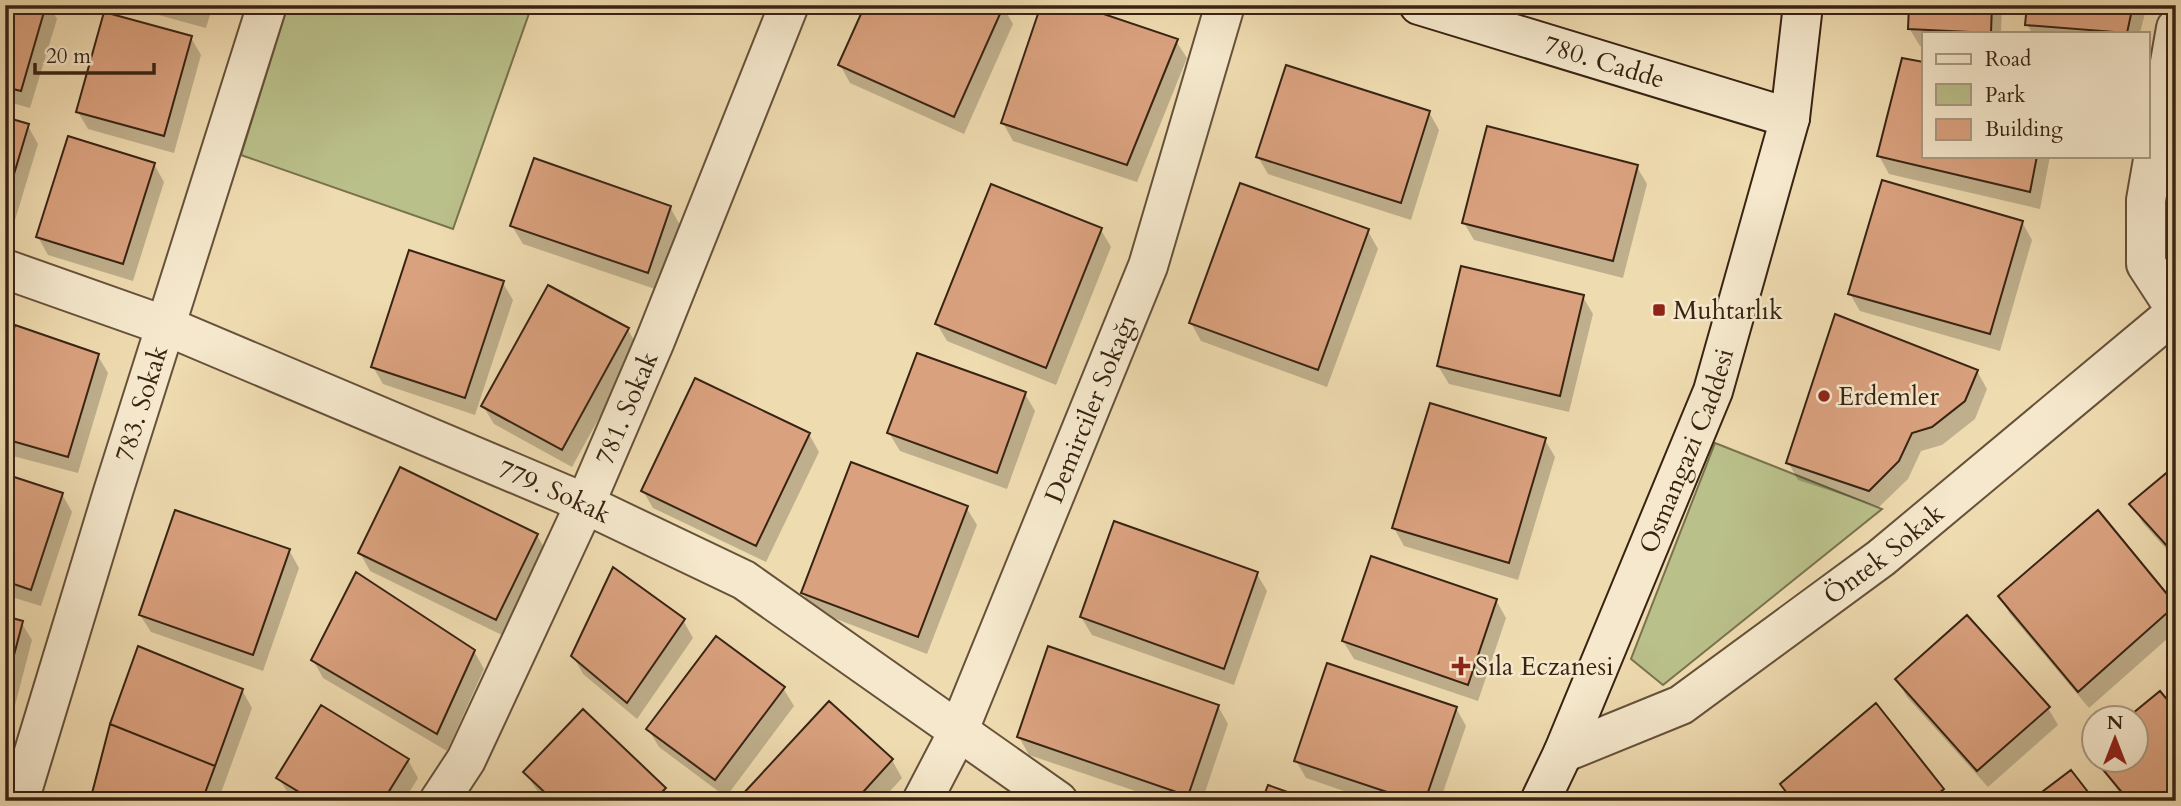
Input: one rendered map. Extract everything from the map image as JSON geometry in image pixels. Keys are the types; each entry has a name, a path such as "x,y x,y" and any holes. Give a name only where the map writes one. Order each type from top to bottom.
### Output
{"street":[{"name":"783. Sokak","path":"19,801 267,5"},
{"name":"781. Sokak","path":"439,801 466,760 584,504 654,341 789,5"},
{"name":"Demirciler Sokağı","path":"922,801 958,732 1148,266 1224,5"},
{"name":"780. Cadde","path":"1419,5 1790,118"},
{"name":"Osmangazi Caddesi","path":"1540,801 1563,753 1713,391 1790,118 1803,5"},
{"path":"2176,28 2146,200 2146,264 2176,311"},
{"name":"779. Sokak","path":"5,269 166,326 584,504 744,580 1058,801"},
{"name":"Öntek Sokak","path":"1563,753 1681,705 1881,558 2176,311"}],"green space":[{"path":"288,5 532,5 453,229 241,155"},
{"path":"1715,443 1882,509 1663,685 1631,659"}],"building":[{"path":"5,5 46,5 21,91 5,87"},
{"path":"173,5 198,5 197,12"},
{"path":"865,5 1004,5 954,117 838,65"},
{"path":"1041,5 1077,5 1178,39 1127,165 1001,123"},
{"path":"1909,5 1992,5 1991,32 1908,29"},
{"path":"2027,5 2133,5 2127,32 2025,25"},
{"path":"104,12 192,36 164,136 76,112"},
{"path":"1902,58 1922,62 1922,158 2037,158 2030,192 1877,156"},
{"path":"1286,65 1430,111 1401,203 1256,157"},
{"path":"5,117 29,124 5,204"},
{"path":"1487,126 1638,165 1613,261 1462,223"},
{"path":"68,136 155,163 123,264 36,237"},
{"path":"534,158 671,206 648,273 510,226"},
{"path":"1882,180 2023,221 1990,334 1848,294"},
{"path":"1240,183 1369,229 1318,370 1189,323"},
{"path":"991,184 1102,228 1046,368 935,324"},
{"path":"409,250 504,281 465,398 371,367"},
{"path":"1461,266 1584,295 1560,396 1437,366"},
{"path":"548,285 629,328 562,450 481,406"},
{"path":"1835,314 1978,370 1965,401 1932,427 1912,433 1899,461 1869,491 1786,463"},
{"path":"15,325 99,354 68,457 5,439 5,359"},
{"path":"917,353 1026,392 997,473 887,433"},
{"path":"695,378 810,433 756,546 641,491"},
{"path":"1430,403 1546,438 1509,563 1392,528"},
{"path":"851,462 968,506 918,637 801,593"},
{"path":"2176,465 2176,556 2129,504"},
{"path":"400,467 538,534 496,620 358,553"},
{"path":"5,474 63,493 31,590 5,581"},
{"path":"175,510 290,549 253,655 139,615"},
{"path":"2098,510 2176,605 2078,692 1998,596"},
{"path":"1114,521 1258,572 1224,669 1080,617"},
{"path":"1371,556 1497,599 1468,685 1342,641"},
{"path":"613,567 685,619 627,703 571,656"},
{"path":"356,572 475,650 437,734 311,660"},
{"path":"1967,615 2050,707 1977,771 1895,679"},
{"path":"5,616 23,621 5,689"},
{"path":"716,636 785,687 715,780 646,729"},
{"path":"138,646 243,689 215,766 110,724"},
{"path":"1048,646 1219,705 1188,796 1017,737"},
{"path":"1327,663 1457,707 1425,801 1414,801 1294,761"},
{"path":"2160,691 2176,710 2176,801 2129,801 2107,774 2150,774 2150,704 2144,704"},
{"path":"829,701 893,759 855,801 747,801 741,796"},
{"path":"1876,703 1944,789 1929,801 1793,801 1780,784"},
{"path":"321,705 409,759 383,801 314,801 276,778"},
{"path":"583,709 666,788 653,801 554,801 523,772"},
{"path":"110,724 215,766 202,801 90,801"},
{"path":"2071,770 2095,801 2030,801"},
{"path":"1268,785 1313,801 1262,801"}],"place":[{"name":"Muhtarlık","path":"1659,310"},
{"name":"Erdemler","path":"1824,396"},
{"name":"Sıla Eczanesi","path":"1461,666"}]}
